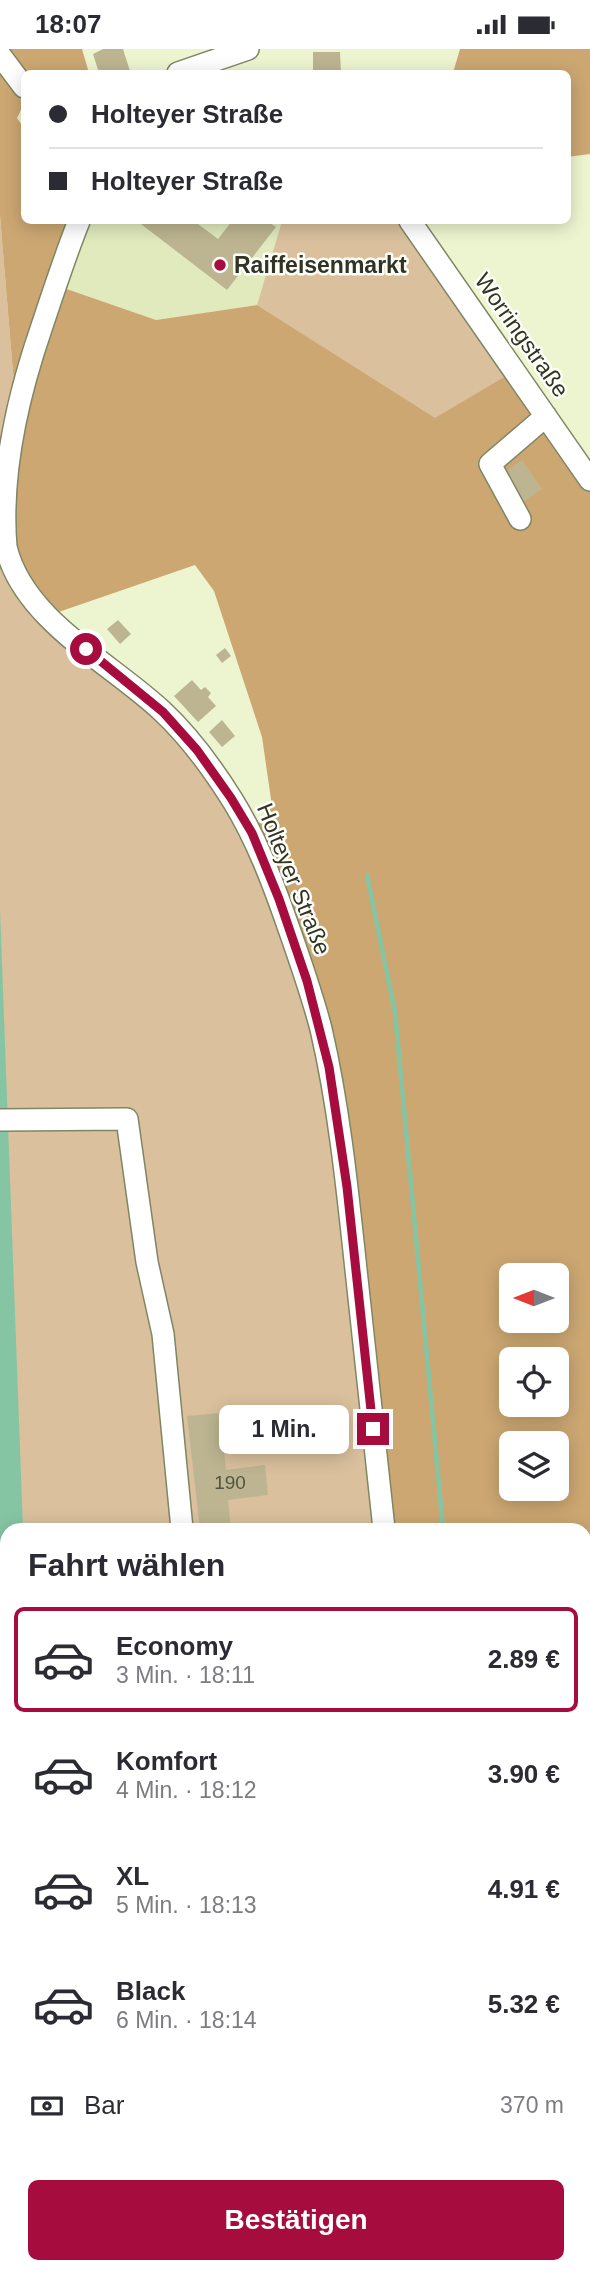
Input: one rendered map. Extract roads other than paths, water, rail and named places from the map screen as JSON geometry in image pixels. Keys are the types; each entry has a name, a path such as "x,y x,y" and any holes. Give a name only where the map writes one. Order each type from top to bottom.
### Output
{"street":[{"path":"184,70 214,54 248,49"},
{"path":"0,55 21,83"},
{"name":"Holteyer Straße","path":"78,224 18,397 4,464 1,496 0,521 7,553 27,591 50,619 163,712 197,750 252,833 279,899 307,981 329,1067 347,1187 383,1523"},
{"name":"Worringstraße","path":"412,224 590,480"},
{"path":"520,519 490,464 546,416"},
{"path":"7,1120 127,1119 147,1262 163,1334 181,1523"}],"waterway":[{"path":"367,875 395,1012 442,1523"}],"place":[{"name":"Raiffeisenmarkt","path":"220,265"}]}
